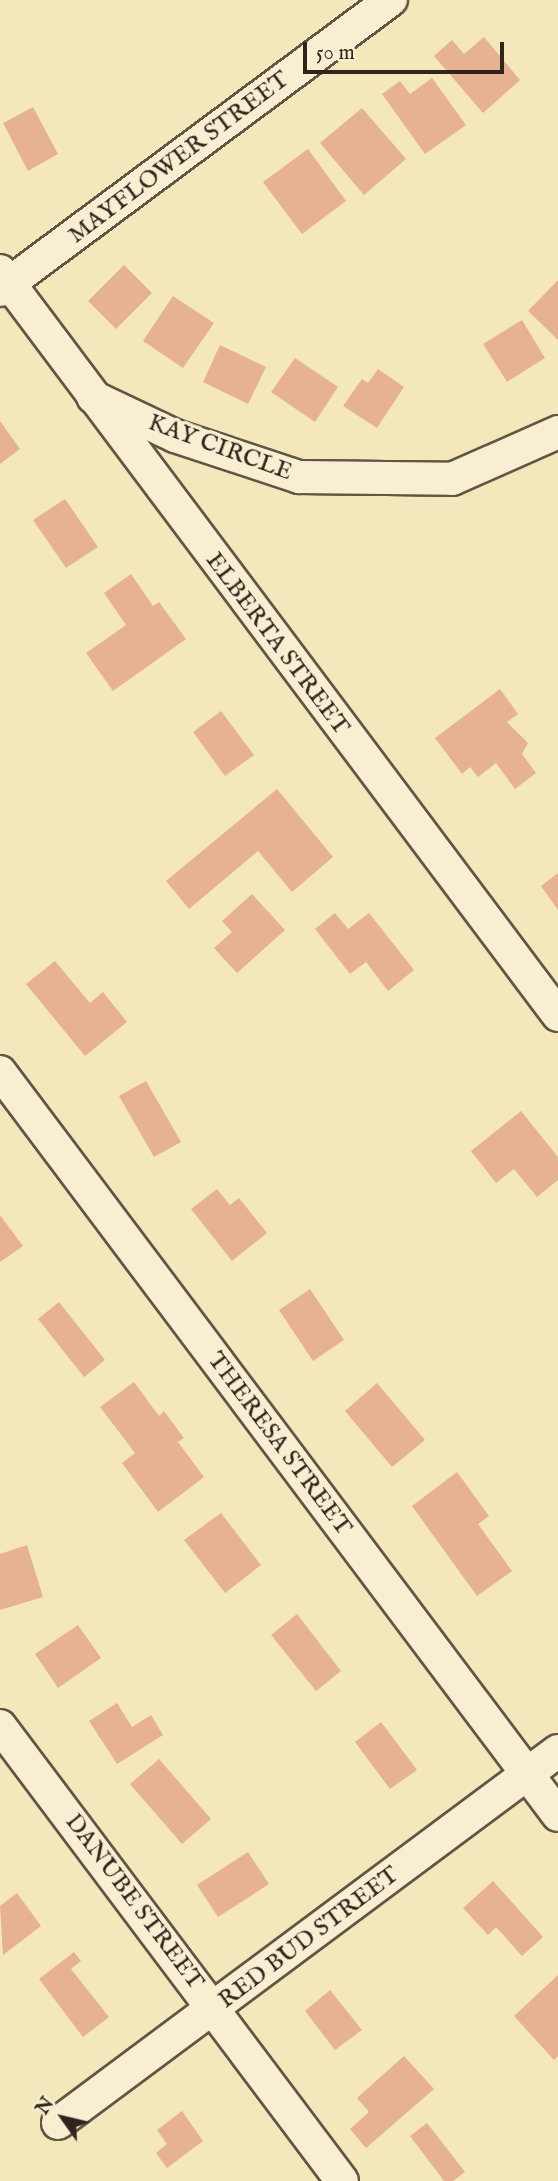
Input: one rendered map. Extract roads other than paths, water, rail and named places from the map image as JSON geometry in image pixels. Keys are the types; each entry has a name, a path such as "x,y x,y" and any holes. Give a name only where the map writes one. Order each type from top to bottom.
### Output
{"street":[{"name":"MAYFLOWER STREET","path":"3,282 391,0"},
{"name":"ELBERTA STREET","path":"3,282 558,1015"},
{"name":"KAY CIRCLE","path":"88,394 174,436 299,477 452,479 558,432"},
{"name":"THERESA STREET","path":"0,1072 558,1815"},
{"name":"DANUBE STREET","path":"0,1726 215,2008 342,2181"},
{"name":"RED BUD STREET","path":"58,2123 558,1751"}]}
